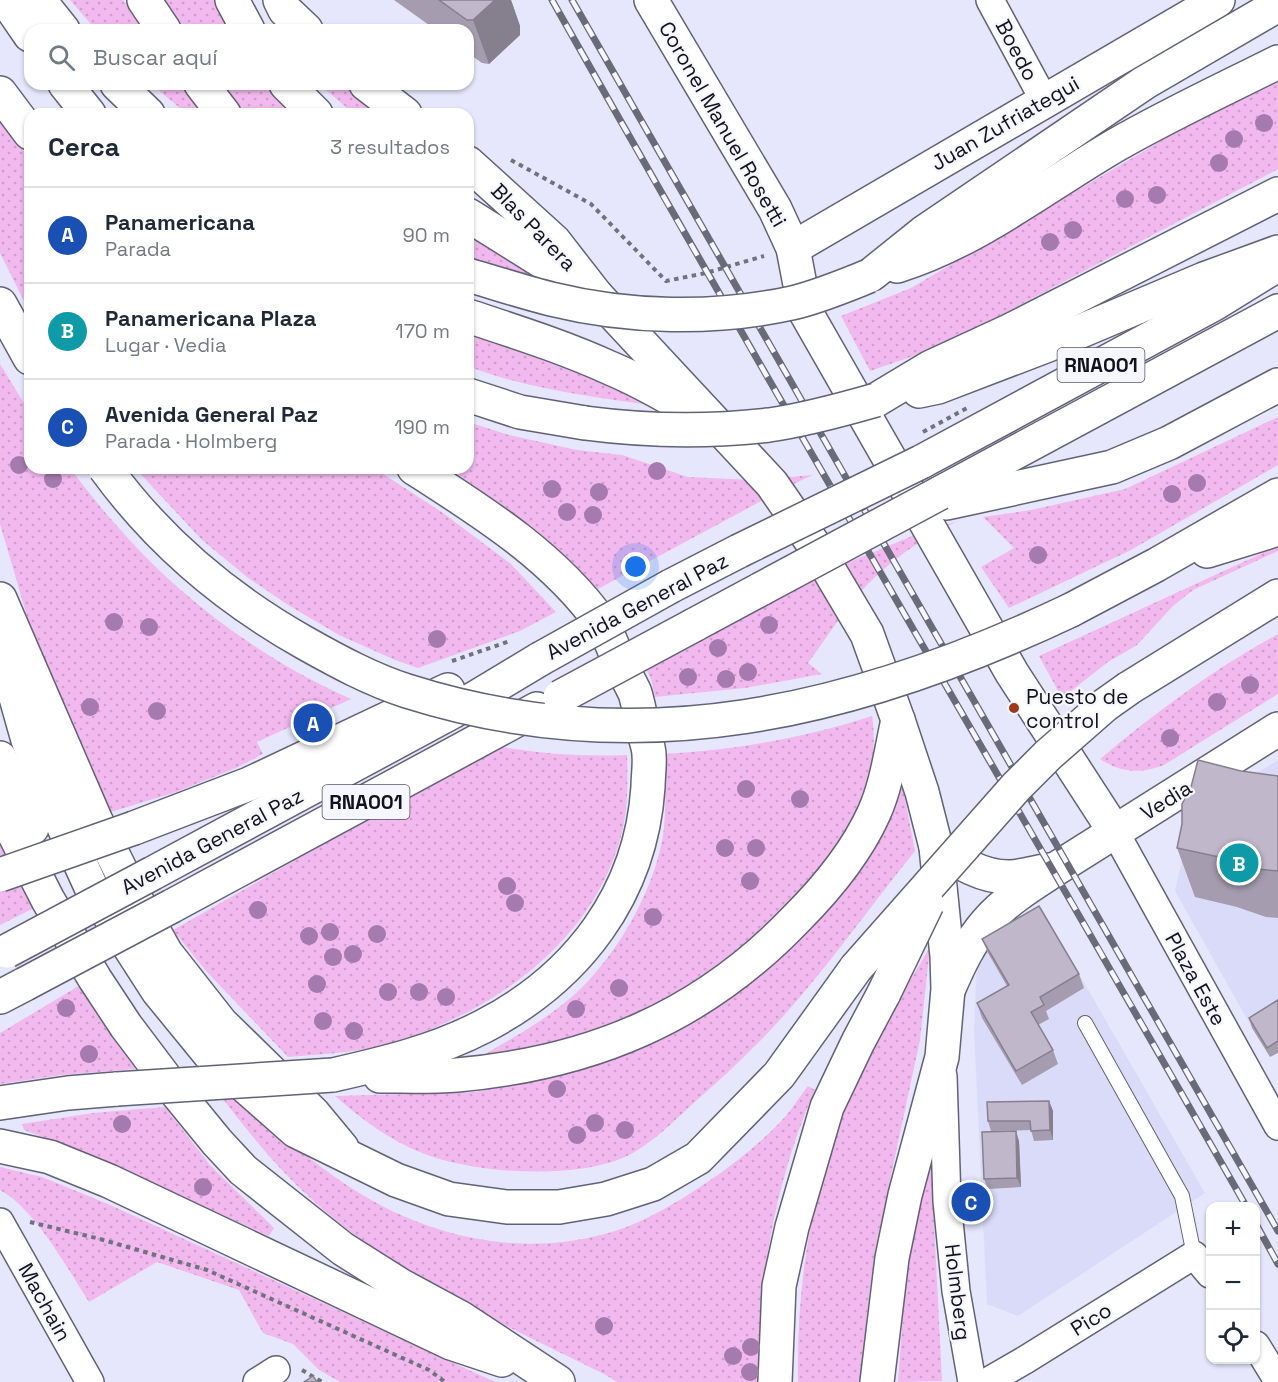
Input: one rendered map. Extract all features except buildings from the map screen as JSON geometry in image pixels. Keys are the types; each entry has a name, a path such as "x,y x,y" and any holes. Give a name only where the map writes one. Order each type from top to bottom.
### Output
{"main road":[{"path":"6,0 24,26"},
{"path":"39,0 58,24"},
{"path":"144,0 160,24"},
{"path":"232,0 245,24"},
{"path":"279,0 285,10 300,24"},
{"name":"Coronel Manuel Rosetti","path":"651,0 775,209 793,248 805,311 1012,673 1115,832"},
{"name":"Juan Zufriategui","path":"793,248 1218,0"},
{"path":"871,275 923,233 1144,83 1278,5"},
{"path":"474,277 552,299 602,309 664,314 705,314 792,303 927,257 988,224 1117,144 1278,62"},
{"path":"70,90 84,108"},
{"path":"123,90 142,108"},
{"path":"206,90 220,108"},
{"path":"292,90 310,108"},
{"path":"374,90 397,108"},
{"path":"0,93 24,125"},
{"name":"Blas Parera","path":"474,169 554,241 596,295"},
{"path":"934,377 1009,331 1278,194"},
{"path":"474,218 596,295 772,484 816,548 867,634 898,720 922,792 940,858 948,989 942,1057 905,1195 892,1258 879,1353 878,1382"},
{"path":"474,397 520,412 618,427 707,429 770,425 876,400 934,377 1048,345 1204,279 1278,252"},
{"name":"Avenida General Paz","path":"3,953 452,712 539,659 671,586 921,462 1214,304 1278,264"},
{"path":"0,304 24,347"},
{"name":"RNA001","path":"944,498 1278,311"},
{"path":"474,318 609,367 642,382 719,427"},
{"name":"Avenida General Paz","path":"13,991 908,510 944,498 1112,467 1169,443 1278,385"},
{"path":"110,474 152,524 209,579 270,623 337,660 405,690 476,710 579,726 717,722 787,711 869,690 1028,631 1156,565 1278,495"},
{"path":"333,1075 404,1059 447,1044 486,1026 530,997 564,970 592,939 620,895 637,854 646,808 650,754 635,694 603,625 579,596 540,556 481,510 424,474"},
{"path":"1156,565 1278,529"},
{"path":"0,630 28,740 91,887 158,991 212,1057 296,1131 396,1180 449,1199 507,1207 559,1207 606,1199 653,1184 698,1158 779,1075 856,968 940,858 985,820 1048,755 1105,705 1211,635 1278,596"},
{"path":"0,599 96,820 129,887 166,953 221,1023 313,1113 348,1155"},
{"path":"0,874 134,828 249,784 439,693 539,659"},
{"path":"0,1103 68,1093 333,1075 455,1075 527,1065 582,1051 634,1033 672,1015 710,993 738,973 772,944 813,902 852,852 877,803 898,720"},
{"name":"Vedia","path":"948,989 965,953 987,922 1020,893 1278,729"},
{"path":"0,758 36,836 67,891 114,968 191,1081 256,1162 343,1249"},
{"path":"0,806 48,900 94,979 155,1066 243,1170 343,1249 400,1285 460,1318 554,1379"},
{"path":"940,858 957,861 992,875 1011,877 1054,870"},
{"path":"775,1382 779,1286 792,1227 827,1107 884,993 940,858"},
{"path":"0,1146 50,1157 109,1182 451,1342 554,1379"}],"street":[{"name":"Boedo","path":"990,0 1044,100"},
{"name":"Plaza Este","path":"1115,832 1278,1126"},
{"name":"Holmberg","path":"942,1057 949,1212 956,1292 972,1382"},
{"name":"Machain","path":"11,1221 90,1382"},
{"name":"Pico","path":"987,1382 1202,1264"},
{"path":"1260,1352 1278,1381"}],"lane":[{"path":"1085,1023 1182,1196 1202,1264"}],"path":[{"path":"509,159 591,204 666,281 706,273 793,248"},
{"path":"11,1221 100,1239 207,1270 429,1370 445,1382"}],"shaded area":[{"path":"70,0 123,0 125,3 132,0 222,0 233,24 91,24"},
{"path":"1278,75 1278,169 959,337 925,352 870,371 841,316 911,288 1231,100"},
{"path":"158,90 277,90 297,108 180,108"},
{"path":"326,90 362,90 385,108 347,108"},
{"path":"0,116 24,151 24,301 0,253"},
{"path":"474,233 521,261 555,293 569,317 517,307 474,289"},
{"path":"474,333 558,359 656,406 536,386 474,368"},
{"path":"0,364 24,403 24,474 75,474 135,546 162,573 220,622 284,664 351,699 257,742 263,754 236,768 176,792 111,812 50,679 29,623 0,524"},
{"path":"1278,417 1278,465 1131,550 1009,608 981,567 1014,548 983,517 1031,510 1125,489"},
{"path":"474,424 509,435 577,450 622,455 688,477 753,480 813,475 596,590 563,556 507,510 457,474 474,474"},
{"path":"141,474 383,474 443,513 511,564 556,612 520,631 418,668 339,635 288,605 247,577 202,540"},
{"path":"958,521 904,553 880,572 858,595 808,663 822,674 745,688 655,697 646,669 818,575 917,534"},
{"path":"1278,546 1278,551 1193,590 1173,606 1137,645 1108,662 1062,698 1039,656"},
{"path":"1278,634 1278,694 1164,765 1147,770 1131,771 1100,759 1186,692"},
{"path":"872,716 873,750 867,784 853,817 835,848 813,878 789,906 739,952 686,988 601,1030 551,1046 480,1057 541,1020 575,994 604,962 630,924 650,882 664,831 664,754 770,742 821,731"},
{"path":"496,746 562,754 627,755 626,806 621,836 607,875 587,910 561,942 532,970 499,994 463,1014 425,1031 375,1047 288,1057 206,971 173,930"},
{"path":"1278,760 1278,1012 1252,1028 1175,891 1193,812"},
{"path":"899,789 903,789 915,851 821,972 781,1019 674,1122 649,1143 631,1154 610,1163 557,1171 527,1172 470,1166 422,1153 399,1142 366,1121 335,1096 475,1092 551,1077 704,1014 753,980 785,953"},
{"path":"0,845 36,907 0,925"},
{"path":"1044,913 1205,1193 1018,1316 987,1304 974,1030 977,961 1002,933"},
{"path":"930,947 920,1040 875,1250 866,1322 864,1382 798,1382 800,1308 804,1271 809,1234 826,1162 838,1126 869,1054"},
{"path":"82,984 136,1069 61,1075 0,1084 0,1033"},
{"path":"192,1057 295,1147 361,1194 420,1223 484,1240 517,1243 550,1243 582,1239 615,1231 649,1217 693,1192 735,1162 784,1118 808,1086 815,1090 789,1160 771,1233 761,1308 759,1382 617,1382 460,1302 390,1260 306,1194 254,1138"},
{"path":"165,1107 210,1165 274,1228 269,1236 85,1153 24,1130 22,1124 93,1113"},
{"path":"925,1161 931,1162 942,1381 898,1382 906,1276"},
{"path":"0,1167 42,1177 108,1204 495,1382 340,1382 319,1370 293,1344 263,1333 239,1290 157,1262 89,1302 38,1225 13,1199 0,1190"}],"railway":[{"path":"552,0 1244,1202"},
{"path":"572,0 1278,1231"},
{"path":"1260,1231 1278,1264"}],"place":[{"name":"Puesto de control","path":"1014,708"},
{"name":"Panamericana","path":"313,723"},
{"name":"Panamericana Plaza","path":"1239,863"},
{"name":"Avenida General Paz","path":"971,1202"}]}
